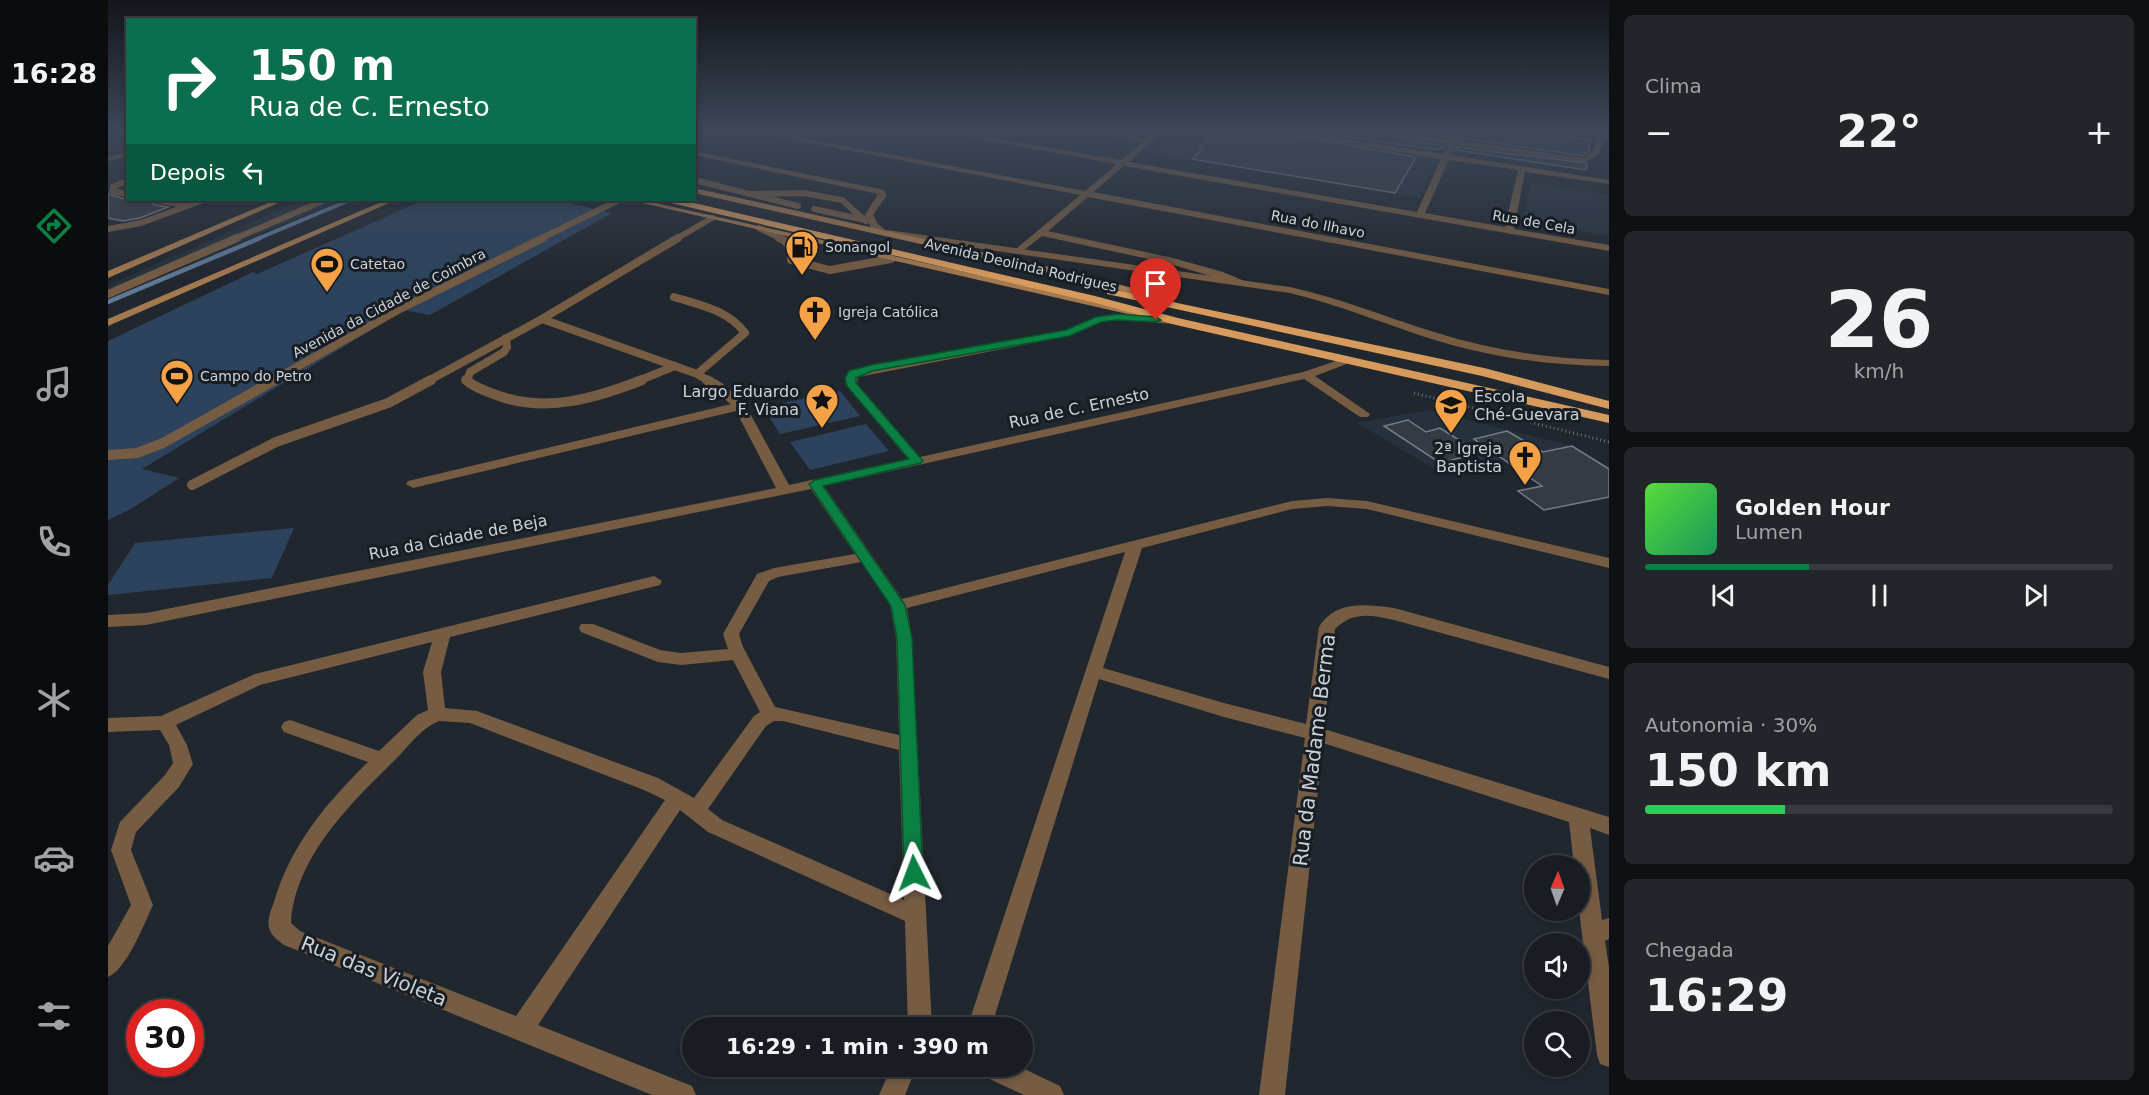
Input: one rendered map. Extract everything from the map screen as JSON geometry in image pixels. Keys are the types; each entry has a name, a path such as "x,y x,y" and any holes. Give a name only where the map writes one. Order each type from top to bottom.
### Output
{"highway":[{"name":"Avenida Deolinda Rodrigues","path":"697,200 1484,372 1609,405"},
{"name":"Avenida Deolinda Rodrigues","path":"697,200 1176,321 1609,419"}],"main road":[{"path":"696,190 1102,283 1188,309"},
{"path":"108,275 279,201"},
{"path":"108,323 389,201"},
{"path":"363,211 399,201"},
{"path":"637,201 1176,321"}],"street":[{"path":"819,179 881,192 883,195 869,214 868,221 883,232 1314,294 1427,334 1479,348 1554,361 1609,363"},
{"name":"Rua do Ilhavo","path":"1009,179 1609,292"},
{"path":"1019,251 1105,179"},
{"name":"Rua de Cela","path":"1211,179 1609,248"},
{"path":"1420,215 1437,179"},
{"path":"1509,231 1520,179"},
{"path":"1590,179 1609,182"},
{"path":"1042,232 1170,260 1244,283"},
{"path":"917,461 851,384 853,374 1069,333 1099,319 1117,317 1176,321"},
{"name":"Rua de C. Ernesto","path":"815,484 1306,375 1348,360"},
{"path":"1306,375 1364,414"},
{"path":"413,483 740,406 784,489"},
{"path":"815,484 898,605 904,638 920,1017"},
{"name":"Rua da Cidade de Beja","path":"108,621 158,616 815,484"},
{"path":"898,605 1292,505 1327,502 1367,505 1609,562"},
{"path":"982,1017 1092,670 1135,546"},
{"path":"1587,557 1609,554"},
{"path":"770,714 738,654 731,634 764,578 774,573 863,557"},
{"path":"108,725 152,725 165,722 255,680 654,581"},
{"name":"Rua da Madame Berma","path":"1272,1095 1327,627 1336,617 1349,610 1369,609 1609,673"},
{"path":"587,628 658,656 681,659 738,654"},
{"path":"443,633 432,672 437,714 471,716 651,784 678,797 715,826 916,916"},
{"path":"1092,670 1224,710 1314,733 1609,826"},
{"name":"Rua das Violeta","path":"437,714 423,720 383,760 341,803 311,842 293,875 279,918 280,928 292,938 683,1095"},
{"path":"695,812 760,721 770,714 783,714 908,745"},
{"path":"108,966 131,929 142,905 121,850 127,828 171,781 183,764 177,745 165,722"},
{"path":"290,727 383,760"},
{"path":"521,1029 630,863 678,797"},
{"path":"1578,816 1601,932 1609,1055"},
{"path":"891,1095 900,1077"},
{"path":"1013,1077 1051,1095"}],"lane":[{"path":"108,185 126,180"},
{"path":"110,191 126,180"},
{"path":"696,180 798,206"},
{"path":"110,191 126,194"},
{"path":"750,194 804,193 842,200 868,221"},
{"path":"161,201 187,206"},
{"path":"108,229 141,223 200,201"},
{"path":"108,294 323,201"},
{"name":"Avenida da Cidade de Coimbra","path":"108,455 137,453 163,443 398,310 617,201"},
{"path":"814,209 868,221"},
{"path":"192,485 276,442 388,403 542,319 711,218"},
{"path":"759,228 785,241 792,250 791,260 830,270 891,259"},
{"path":"674,297 730,316 741,325 745,333 743,338 697,374"},
{"path":"542,319 697,374 720,387 740,406"},
{"path":"506,338 507,347 504,352 470,372 466,380 496,396 527,405 567,404 625,387 675,366"}],"path":[{"path":"1407,391 1609,442"}],"shaded area":[{"path":"1307,179 1428,179 1420,198"},
{"path":"1531,183 1609,195 1609,236 1523,221"},
{"path":"300,201 340,201 108,297 108,285"},
{"name":"Campo do Petro","path":"422,201 560,201 612,213 430,315 404,310 142,469 179,478 131,509 108,520 108,341 253,272 257,274"},
{"path":"840,391 860,416 780,434 763,407"},
{"name":"Escola Ché-Guevara","path":"1428,410 1572,446 1441,473 1357,423"},
{"path":"866,424 889,451 810,470 790,442"},
{"path":"294,528 272,578 108,595 108,585 135,543"}],"building":[{"path":"1312,179 1403,179 1395,193"},
{"path":"108,194 126,201 151,201 155,205 168,207 140,218 123,221 108,218"},
{"path":"1408,420 1426,432 1440,428 1480,453 1440,463 1384,426"},
{"path":"1507,431 1543,452 1572,446 1609,469 1609,497 1544,510 1518,491 1542,486 1474,439"}],"waterway":[{"path":"257,239 348,201"},
{"path":"108,302 260,238"}],"place":[{"name":"Sonangol","path":"802,276"},
{"name":"Catetao","path":"327,293"},
{"name":"Igreja Católica","path":"815,341"},
{"name":"Campo do Petro","path":"177,405"},
{"name":"Largo Eduardo F. Viana","path":"822,429"},
{"name":"Escola Ché-Guevara","path":"1451,434"},
{"name":"2ª Igreja Baptista","path":"1525,486"}],"route":[{"path":"914,873 904,638 898,605 815,484 917,461 851,384 850,378 853,374 871,369 1069,333 1099,319 1117,317 1156,320"}]}
